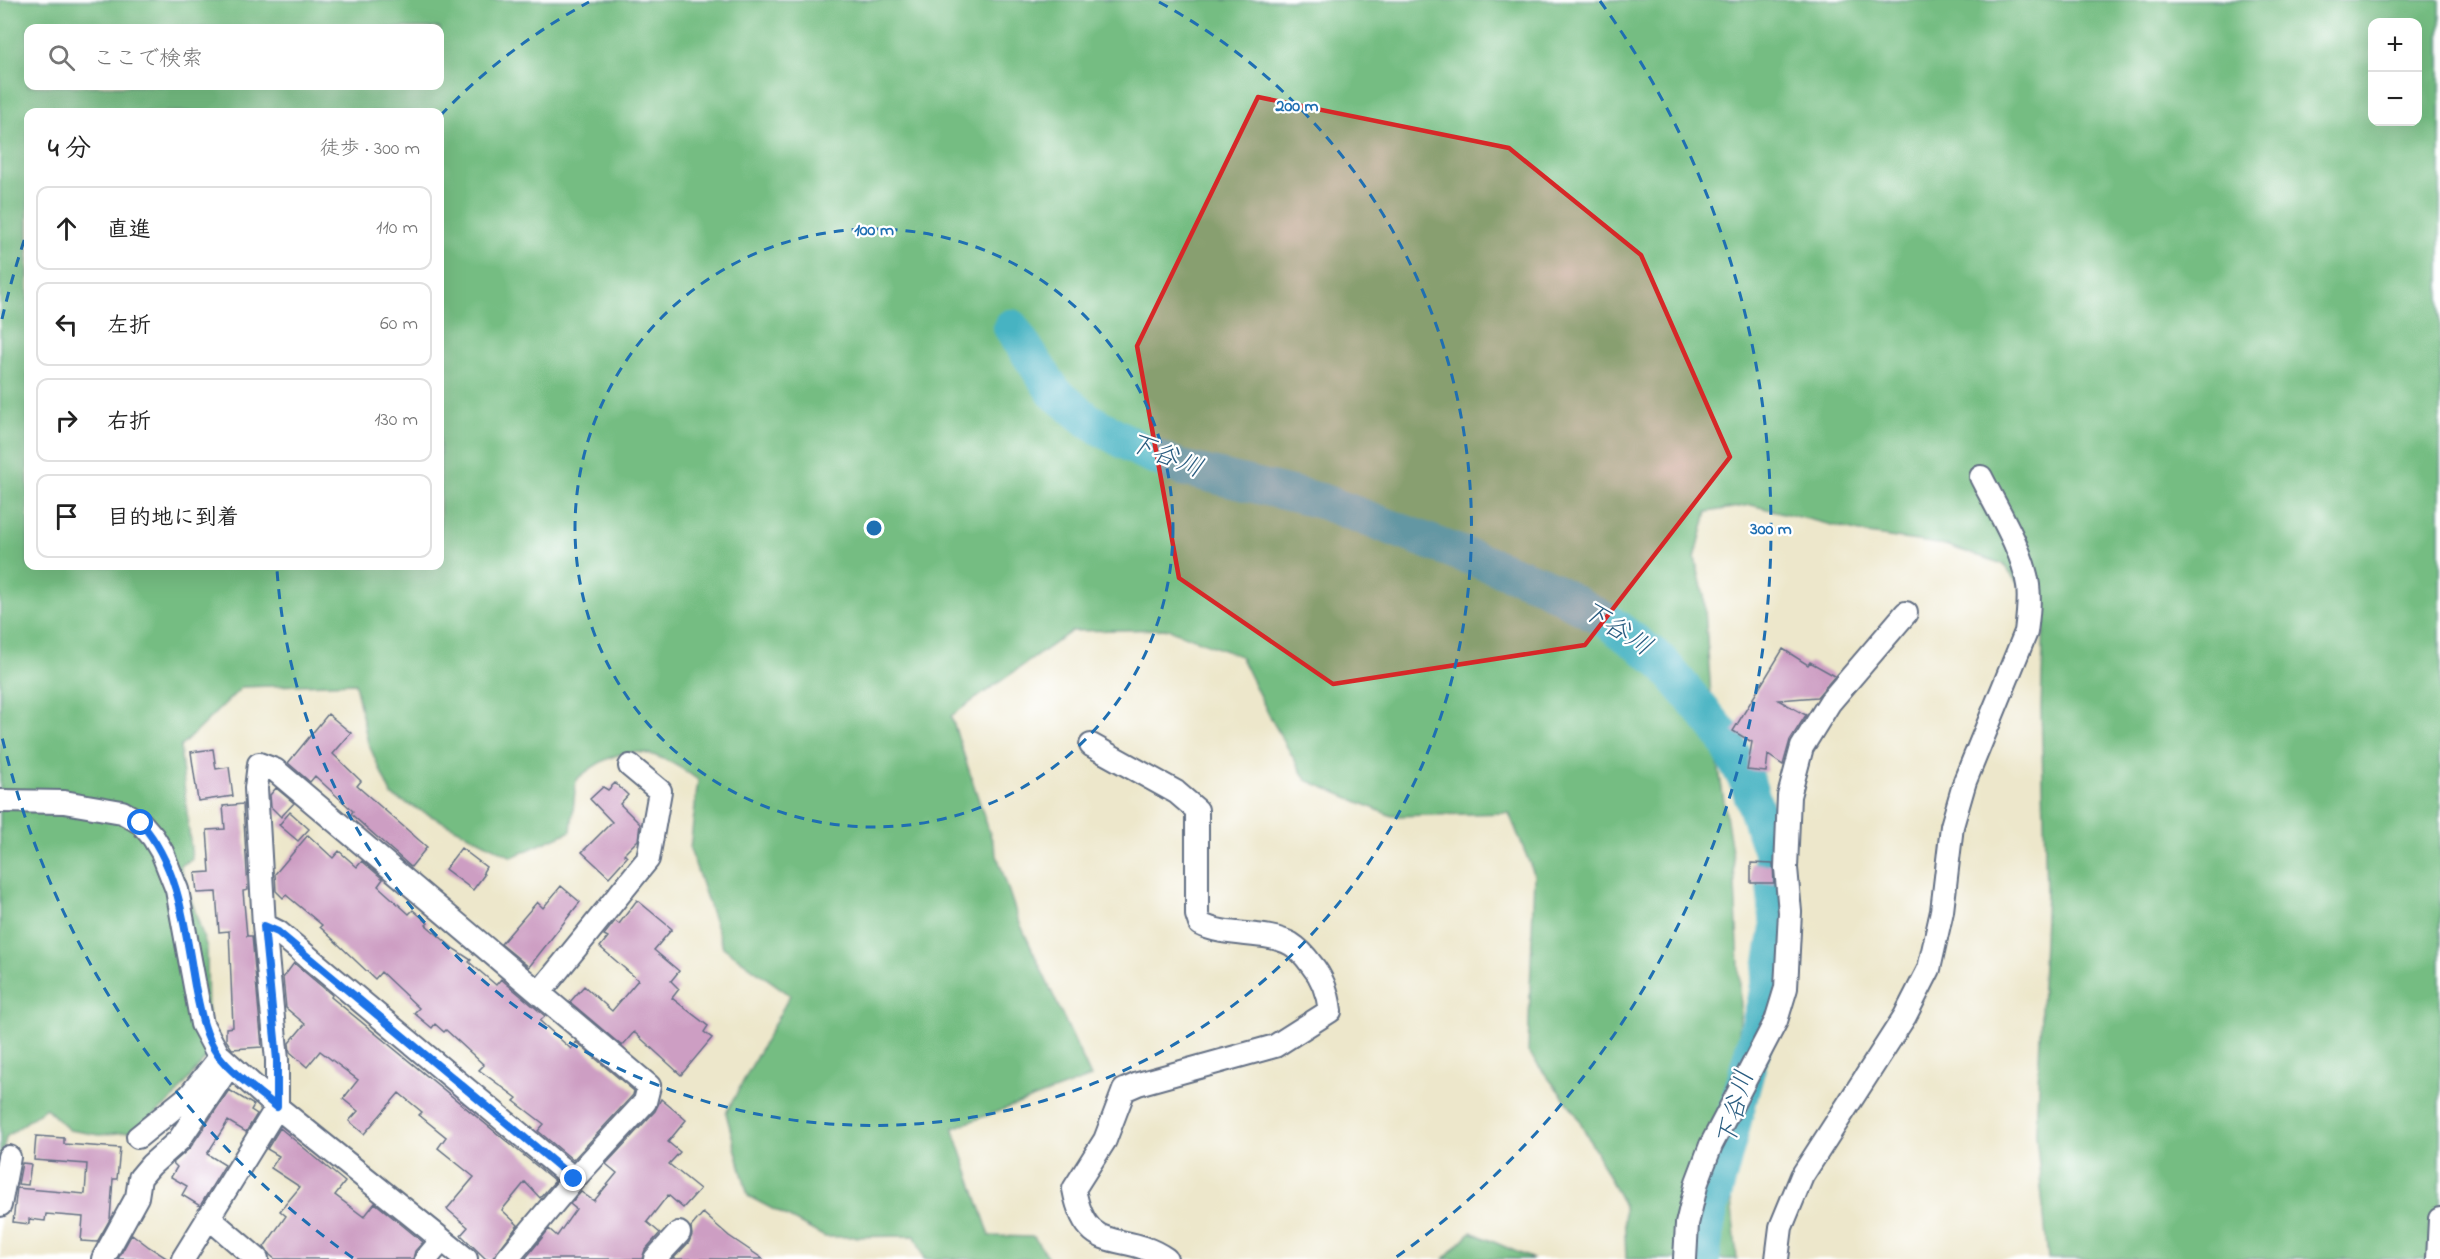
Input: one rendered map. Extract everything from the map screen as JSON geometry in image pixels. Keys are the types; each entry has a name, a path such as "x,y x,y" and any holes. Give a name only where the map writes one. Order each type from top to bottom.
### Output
{"street":[{"path":"1777,1259 1781,1227 1802,1176 1905,1016 1929,969 1942,911 1952,826 1965,781 2026,632 2029,609 2028,584 2020,557 1981,477"},
{"path":"1685,1259 1687,1224 1697,1182 1711,1145 1776,1021 1786,988 1790,912 1786,868 1789,796 1802,747 1830,702 1906,613"},
{"path":"1091,745 1176,792 1197,810 1197,915 1200,924 1210,929 1275,939 1291,944 1320,974 1328,996 1330,1011 1275,1046 1138,1084 1124,1090 1105,1140 1074,1190 1076,1202 1089,1231 1108,1243 1148,1250 1166,1259"},
{"path":"183,1259 277,1107 277,1060 264,926 256,788 259,764 275,770 649,1086 645,1102 574,1179 507,1259"},
{"path":"540,992 648,859 660,791 630,766"},
{"path":"0,801 64,802 122,812 141,823 153,837 177,890 202,1024 225,1062 277,1107 466,1259"},
{"path":"264,926 278,932 574,1179"},
{"path":"138,1137 190,1095 225,1062"},
{"path":"103,1259 137,1197 140,1178 151,1165 180,1140 225,1062"},
{"path":"0,1205 9,1157"},
{"path":"208,1217 257,1259"},
{"path":"2438,1259 2440,1219"},
{"path":"655,1259 679,1233"},
{"path":"426,1259 442,1240"}],"highlighted area":[{"path":"1258,97 1509,148 1641,255 1730,457 1585,645 1333,684 1179,578 1137,346"}],"green space":[{"path":"0,0 2440,0 2440,1259 2048,1259 2036,1134 2046,891 2041,709 2044,618 2003,564 1945,545 1868,534 1751,505 1707,512 1695,558 1704,596 1714,738 1734,865 1741,1007 1728,1169 1737,1259 1626,1259 1624,1206 1575,1112 1528,1052 1534,874 1509,813 1392,816 1306,780 1270,717 1240,656 1168,629 1072,631 951,716 1018,919 1091,1077 953,1128 990,1236 1034,1237 1049,1259 924,1259 915,1236 825,1237 748,1196 726,1113 790,995 723,947 690,849 698,780 681,768 651,754 637,752 608,759 592,767 576,780 571,831 512,857 392,796 368,743 355,683 242,687 180,747 192,859 180,866 207,948 208,1055 172,1100 135,1131 100,1135 69,1130 46,1108 6,1137 0,1164"},
{"path":"1471,1232 1533,1259 1444,1259"}],"building":[{"path":"1783,649 1808,665 1810,662 1835,676 1817,697 1778,700 1806,715 1790,740 1783,765 1768,755 1766,772 1747,770 1752,742 1733,731"},
{"path":"328,714 351,733 333,754 361,781 357,786 427,847 411,867 351,814 353,811 315,776 310,782 288,763"},
{"path":"213,749 216,769 229,767 233,796 198,801 191,752"},
{"path":"615,783 628,795 620,804 640,824 638,840 624,854 627,857 609,877 582,852 612,822 590,799 603,787 608,790"},
{"path":"276,788 294,803 281,817 271,807 270,795"},
{"path":"243,804 248,890 243,891 247,936 252,936 262,1047 232,1049 226,1040 226,1028 233,1027 229,931 219,932 216,892 197,893 195,873 210,872 207,830 225,829 223,806"},
{"path":"290,812 309,829 298,841 279,825"},
{"path":"308,835 333,858 339,851 357,867 362,861 383,879 378,886 409,914 413,910 428,923 426,925 471,960 469,962 496,985 501,979 545,1016 540,1021 571,1049 576,1042 634,1091 633,1095 573,1160 538,1131 544,1124 514,1101 517,1098 479,1070 484,1065 446,1030 444,1032 435,1024 432,1028 414,1013 419,1008 381,972 375,979 320,927 322,925 286,895 283,898 276,891 275,874"},
{"path":"461,848 486,867 484,875 473,890 445,869"},
{"path":"1751,863 1773,864 1774,883 1751,883"},
{"path":"561,886 580,902 529,967 501,944 537,902 543,908"},
{"path":"637,900 672,929 654,950 679,971 671,981 679,989 672,998 708,1026 704,1032 712,1038 681,1075 634,1032 622,1046 570,1002 584,986 612,1011 638,980 600,947 608,937 604,935 615,921 619,924"},
{"path":"294,963 332,995 331,997 555,1181 540,1198 525,1182 502,1210 518,1225 492,1259 486,1259 461,1235 468,1227 447,1209 474,1177 438,1148 446,1137 419,1115 422,1112 399,1093 364,1134 349,1121 358,1111 343,1099 358,1080 320,1051 307,1067 290,1052 289,1043 305,1024 286,1008 283,978"},
{"path":"229,1090 254,1105 251,1110 257,1114 246,1132 228,1121 207,1154 225,1165 200,1206 182,1195 187,1186 171,1177 177,1167 173,1163 190,1148"},
{"path":"661,1099 686,1120 668,1142 680,1152 669,1164 700,1189 683,1208 668,1195 647,1222 660,1233 645,1250 642,1259 525,1259 549,1229 557,1236 576,1209 570,1204 581,1192 594,1201 617,1173 606,1164 655,1111"},
{"path":"280,1128 345,1182 335,1195 364,1217 375,1203 423,1242 415,1251 413,1259 275,1259 270,1255 264,1247 286,1216 280,1211 300,1187 271,1168 279,1156 267,1149"},
{"path":"36,1136 64,1138 64,1144 120,1148 117,1179 113,1179 110,1219 97,1242 81,1241 83,1217 46,1214 45,1221 29,1219 29,1224 13,1222 17,1188 85,1194 87,1164 34,1160"},
{"path":"22,1163 31,1164 28,1185 18,1184"},
{"path":"703,1213 729,1236 763,1259 673,1259 689,1242 692,1235 691,1227"},
{"path":"132,1234 149,1247 168,1259 118,1259"}],"waterway":[{"name":"下谷川","path":"1011,327 1054,392 1089,421 1142,451 1182,468 1321,501 1541,584 1607,621 1660,660 1723,735 1747,782 1771,852 1778,928 1765,1002 1708,1219 1702,1259"}],"route":[{"path":"141,823 162,852 177,890 202,1024 218,1054 277,1107 277,1060 264,926 278,932 574,1179"}]}
